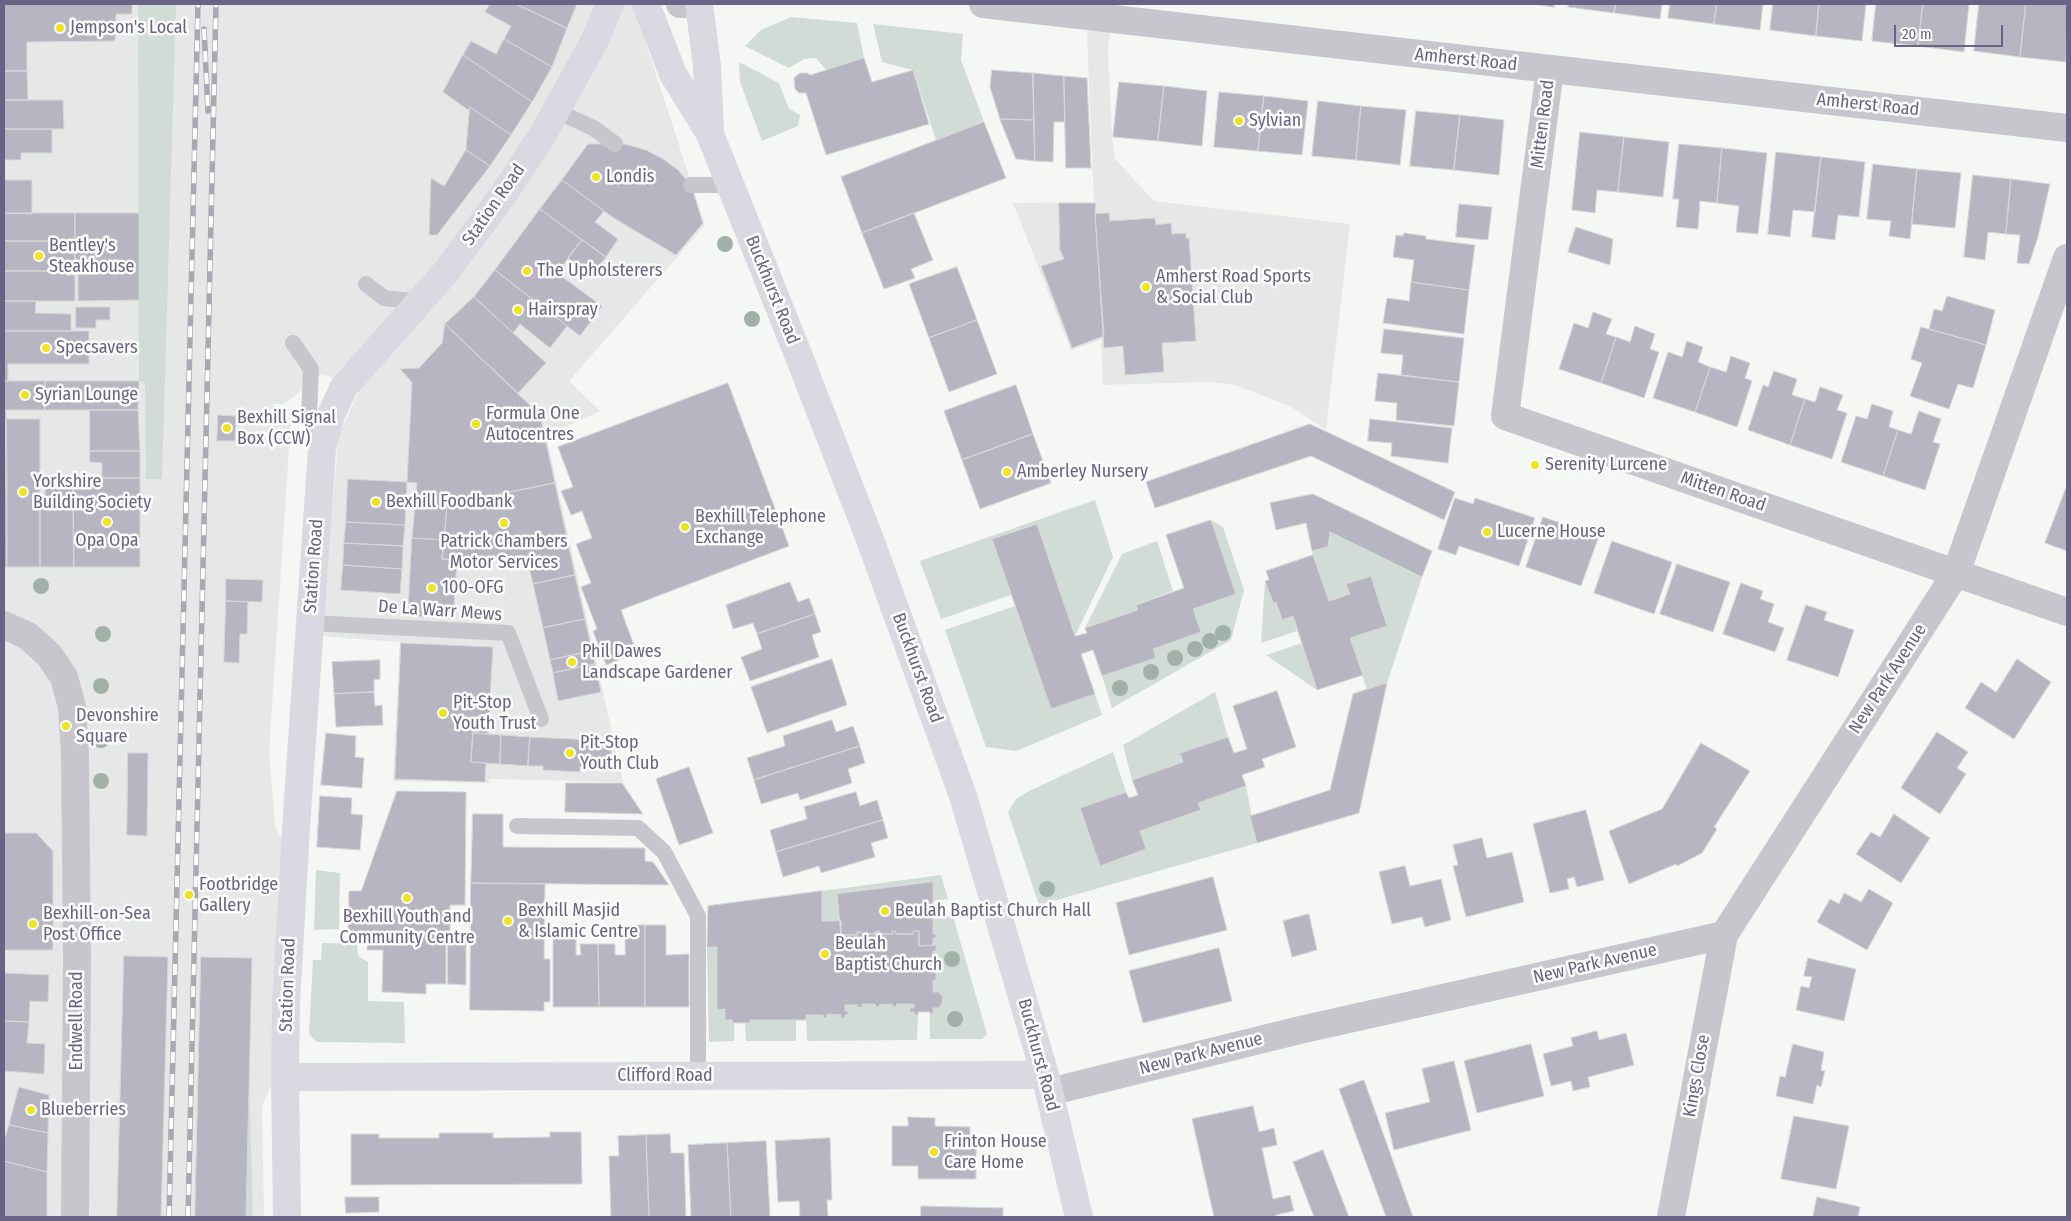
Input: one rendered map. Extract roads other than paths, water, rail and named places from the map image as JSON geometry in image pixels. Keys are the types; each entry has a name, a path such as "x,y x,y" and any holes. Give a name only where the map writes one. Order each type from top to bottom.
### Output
{"street":[{"name":"Station Road","path":"287,1217 284,1077 288,964 322,449 331,416 344,387 446,273 503,195 542,136 595,40 610,4"},
{"name":"Buckhurst Road","path":"646,4 673,74 710,134 870,537 960,787 1047,1084 1079,1217"},
{"name":"Buckhurst Road","path":"699,4 707,66 710,134"},
{"name":"Amherst Road","path":"983,4 2067,128"},
{"name":"Mitten Road","path":"1550,69 1505,416 1956,573"},
{"path":"2067,258 1956,573 2067,612"},
{"name":"New Park Avenue","path":"1047,1084 1300,1030 1724,935 1956,573"},
{"name":"Endwell Road","path":"4,625 28,636 49,655 64,677 72,706 76,824 75,1217"},
{"name":"Kings Close","path":"1671,1217 1724,935"},
{"name":"Clifford Road","path":"284,1077 698,1076 1047,1084"}],"lane":[{"path":"555,110 595,129 615,144"},
{"path":"690,185 729,185"},
{"path":"366,284 384,298 421,302"},
{"path":"294,343 311,369 310,415 322,449"},
{"name":"De La Warr Mews","path":"310,623 508,633 541,718"},
{"path":"517,826 638,828 664,852 698,916 698,1076"}],"railway":[{"path":"169,1217 198,4"},
{"path":"188,1217 216,4"},
{"path":"204,29 208,111"}],"place":[{"name":"Jempson's Local","path":"60,28"},
{"name":"Sylvian","path":"1239,121"},
{"name":"Londis","path":"596,177"},
{"name":"Bentley's Steakhouse","path":"39,256"},
{"name":"The Upholsterers","path":"527,271"},
{"name":"Amherst Road Sports & Social Club","path":"1146,287"},
{"name":"Hairspray","path":"518,310"},
{"name":"Specsavers","path":"46,348"},
{"name":"Syrian Lounge","path":"25,395"},
{"name":"Formula One Autocentres","path":"476,424"},
{"name":"Bexhill Signal Box (CCW)","path":"227,428"},
{"name":"Serenity Lurcene","path":"1535,465"},
{"name":"Amberley Nursery","path":"1007,472"},
{"name":"Yorkshire Building Society","path":"23,492"},
{"name":"Bexhill Foodbank","path":"376,502"},
{"name":"Opa Opa","path":"107,522"},
{"name":"Patrick Chambers Motor Services","path":"504,523"},
{"name":"Bexhill Telephone Exchange","path":"685,527"},
{"name":"Lucerne House","path":"1487,532"},
{"name":"100-OFG","path":"432,588"},
{"name":"Phil Dawes Landscape Gardener","path":"572,662"},
{"name":"Pit-Stop Youth Trust","path":"443,713"},
{"name":"Devonshire Square","path":"66,726"},
{"name":"Pit-Stop Youth Club","path":"570,753"},
{"name":"Footbridge Gallery","path":"189,895"},
{"name":"Bexhill Youth and Community Centre","path":"407,898"},
{"name":"Beulah Baptist Church Hall","path":"885,911"},
{"name":"Bexhill Masjid & Islamic Centre","path":"508,921"},
{"name":"Bexhill-on-Sea Post Office","path":"33,924"},
{"name":"Beulah Baptist Church","path":"825,954"},
{"name":"Blueberries","path":"31,1110"},
{"name":"Frinton House Care Home","path":"934,1152"}]}
